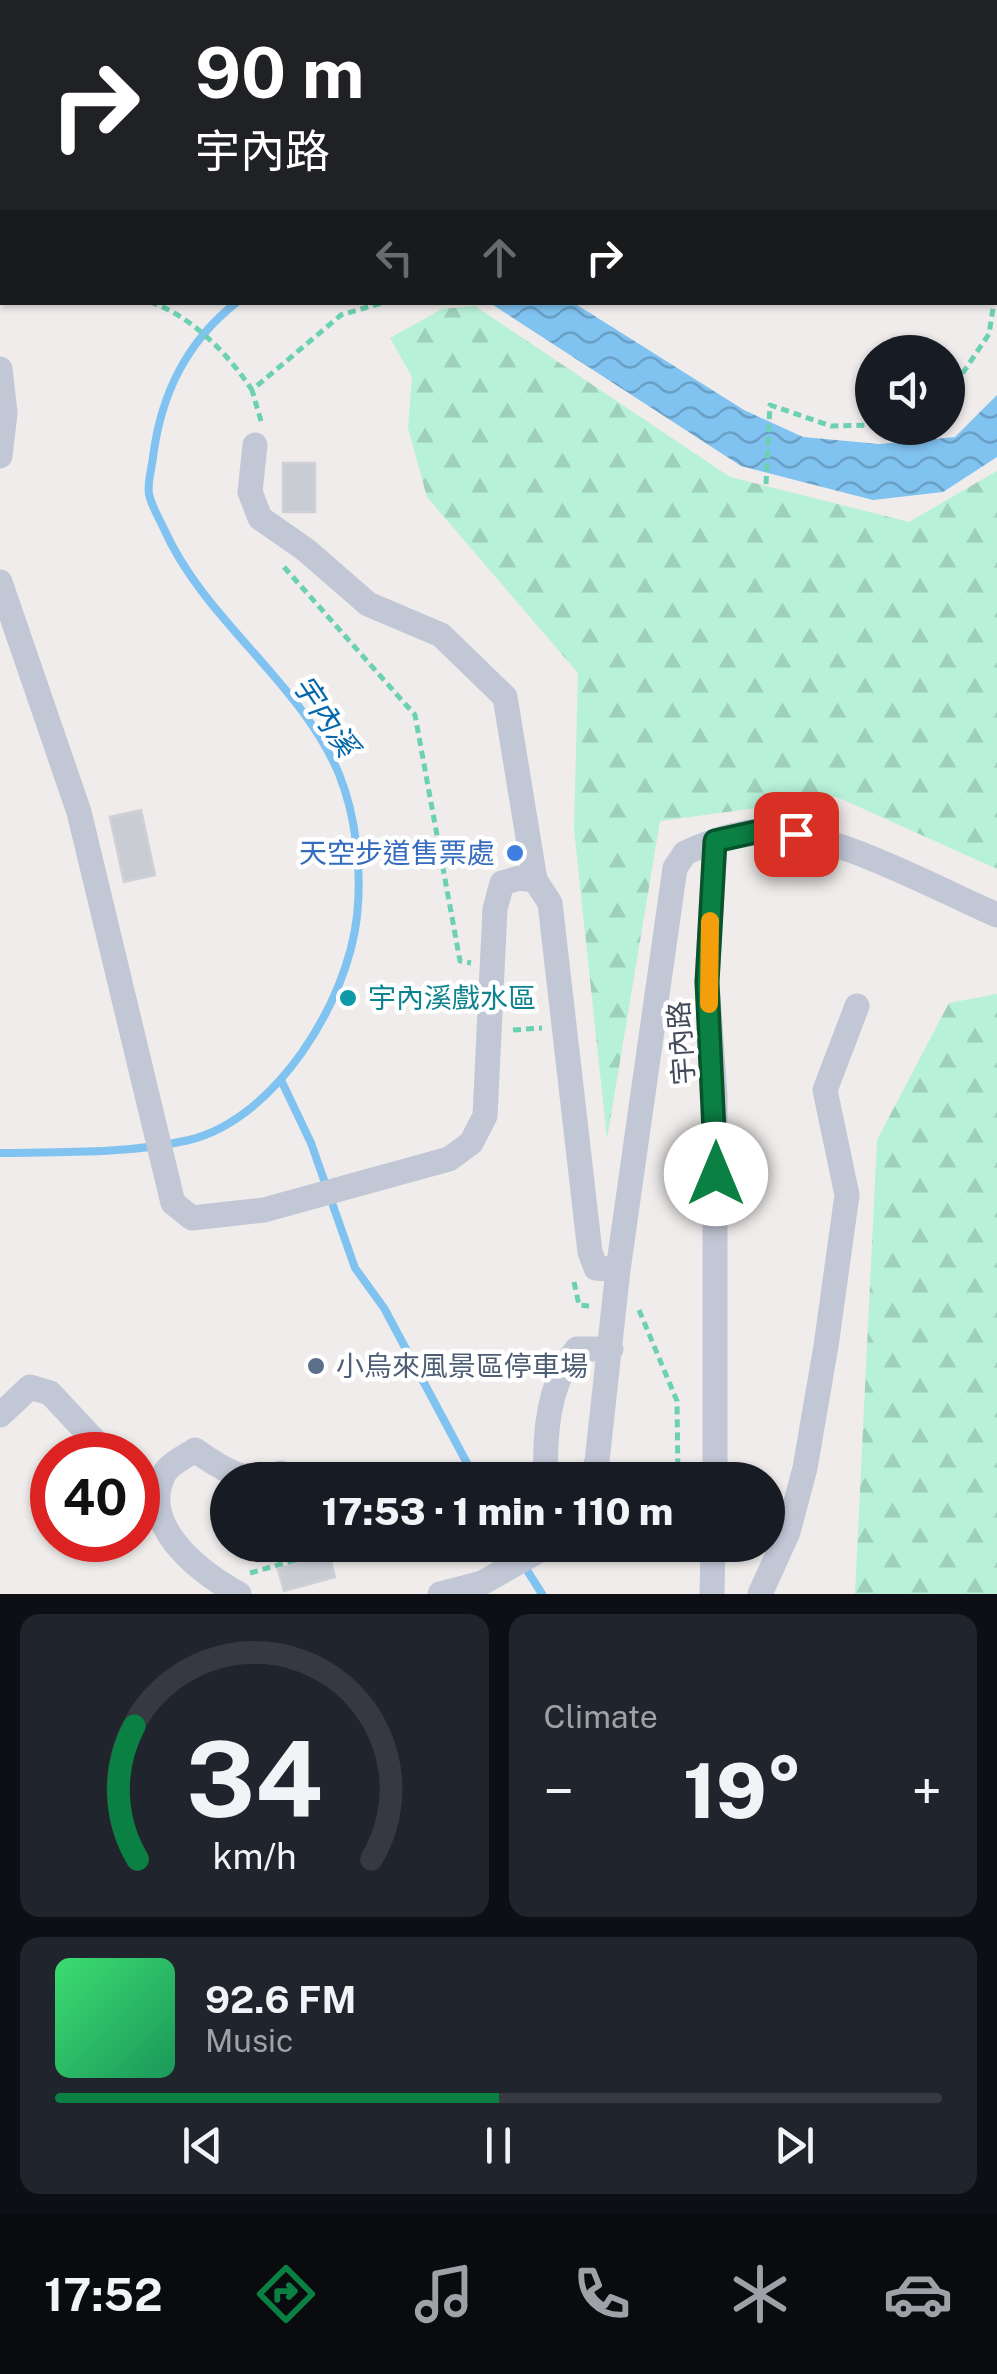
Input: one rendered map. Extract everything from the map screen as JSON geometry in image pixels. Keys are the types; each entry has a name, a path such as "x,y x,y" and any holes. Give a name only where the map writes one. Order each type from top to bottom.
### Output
{"street":[{"path":"0,369 5,413 0,456"},
{"path":"260,440 250,492 260,518 368,604 442,634 505,697 535,880 550,903 590,1252 596,1268 618,1270"},
{"path":"0,582 79,812 154,1110 173,1203 192,1218 264,1210 449,1159 471,1143 485,1116 491,1066 495,909 502,883 520,878 535,880"},
{"path":"597,1462 618,1270 675,868 685,853 715,841 760,831 796,834 851,852 997,915"},
{"name":"宇內路","path":"715,841 707,982 715,1096 715,1462"},
{"path":"760,1594 788,1532 805,1468 826,1346 846,1195 825,1090 858,1006"},
{"path":"547,1462 551,1402 564,1364 576,1350 611,1348"},
{"path":"0,1415 30,1388 50,1393 86,1432"},
{"path":"160,1474 195,1450 216,1462"},
{"path":"160,1513 166,1534 228,1588"},
{"path":"440,1594 482,1583 518,1562"},
{"path":"712,1594 713,1562"}],"path":[{"path":"158,305 231,358 252,390 260,440"},
{"path":"252,390 341,315 374,305"},
{"path":"965,370 989,334 994,305"},
{"path":"766,484 770,406 831,426 855,425"},
{"path":"271,525 271,552 415,715 460,962 474,963"},
{"path":"504,1031 552,1027"},
{"path":"614,1309 639,1310 677,1401 678,1462"},
{"path":"228,1588 301,1562"}],"green space":[{"path":"475,306 730,477 909,522 997,471 997,869 837,797 660,821 607,1139 574,829 578,673 427,497 408,428 412,377 390,338 442,309"},
{"path":"997,994 997,1594 855,1594 877,1140 949,1003"}],"water":[{"path":"493,305 577,305 744,410 803,437 855,442 855,445 965,445 965,427 997,395 997,457 943,492 873,500 741,466"}],"building":[{"path":"283,463 315,463 315,512 283,512"},
{"path":"141,810 155,875 124,882 110,817"},
{"path":"302,1562 331,1562 335,1577 284,1591 278,1569"}],"waterway":[{"name":"宇內溪","path":"0,1153 143,1148 189,1140 221,1128 251,1108 302,1052 323,1019 351,949 357,916 358,862 350,807 339,774 301,709 203,593 182,562 149,494 157,434 170,391 203,334 234,305"},
{"path":"281,1080 311,1143 355,1268 384,1308 466,1462"},
{"path":"522,1562 542,1594"}],"slow traffic":[{"path":"709,1004 710,921"}],"place":[{"name":"天空步道售票處","path":"515,853"},
{"name":"宇內溪戲水區","path":"348,998"},
{"name":"小烏來風景區停車場","path":"316,1366"}],"route":[{"path":"716,1174 707,982 715,841 760,831 796,834"}]}
